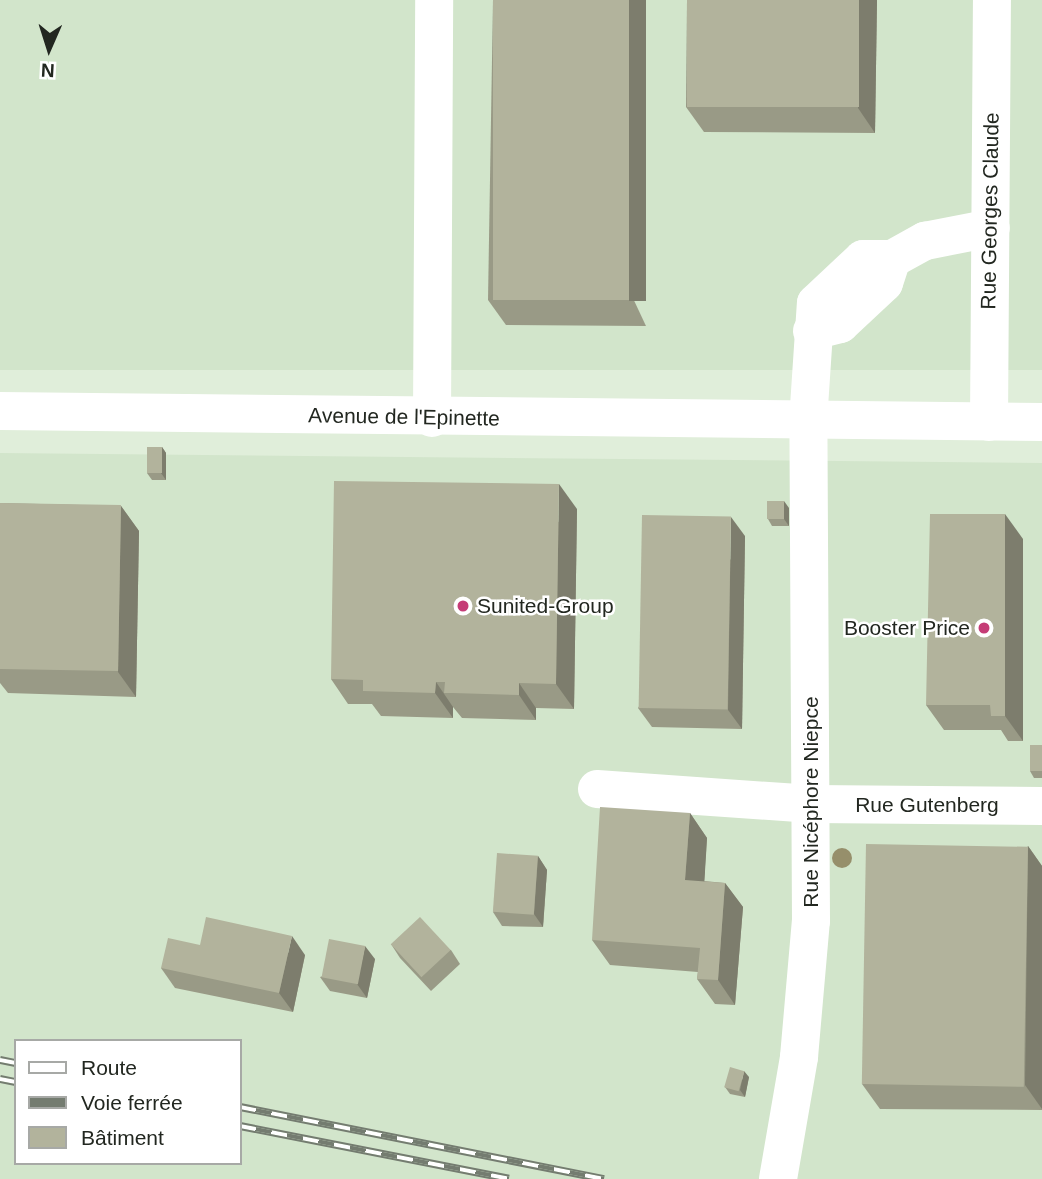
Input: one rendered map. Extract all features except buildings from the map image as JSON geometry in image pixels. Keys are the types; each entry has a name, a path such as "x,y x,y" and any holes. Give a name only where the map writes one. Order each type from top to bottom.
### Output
{"street":[{"path":"432,418 434,0"},
{"name":"Rue Georges Claude","path":"989,422 992,0"},
{"name":"Rue Nicéphore Niepce","path":"778,1179 799,1057 811,921 813,804 808,422 812,331 816,303 863,259 892,258 925,241 991,228"},
{"name":"Avenue de l'Epinette","path":"0,411 432,418 989,422"},
{"path":"989,422 1042,422"},
{"name":"Rue Gutenberg","path":"597,789 813,804 1042,806"}],"shaded area":[{"path":"0,0 1042,0 1042,370 0,370"},
{"path":"0,453 1042,463 1042,1179 0,1179"}],"railway":[{"path":"0,1060 14,1063"},
{"path":"0,1079 14,1082"},
{"path":"242,1107 604,1179"},
{"path":"242,1126 509,1179"}],"place":[{"name":"Sunited-Group","path":"463,606"},
{"name":"Booster Price","path":"984,628"}]}
